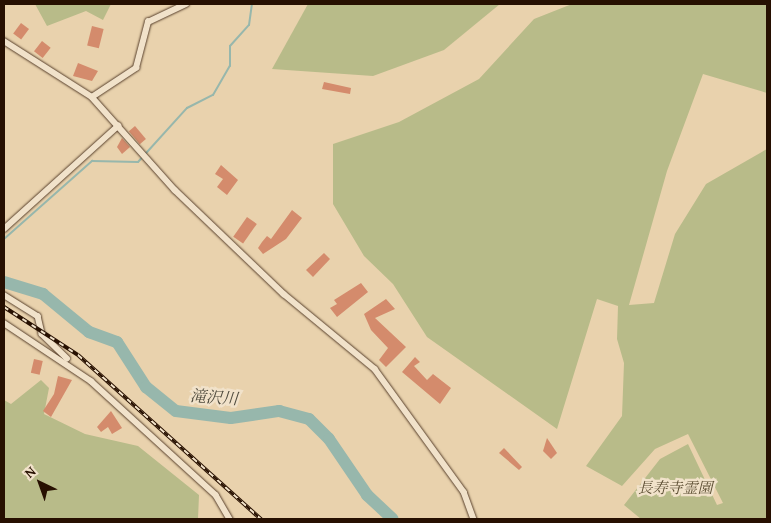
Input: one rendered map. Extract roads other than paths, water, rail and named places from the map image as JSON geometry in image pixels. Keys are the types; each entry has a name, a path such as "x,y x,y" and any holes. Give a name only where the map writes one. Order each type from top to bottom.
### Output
{"street":[{"path":"92,97 136,68 148,22 186,4"},
{"path":"4,41 92,97 175,190 284,294 375,370 464,492 474,519"},
{"path":"4,229 118,126"},
{"path":"4,296 38,316 42,334 70,363 216,495 230,519"},
{"path":"4,323 70,363"}],"waterway":[{"path":"4,239 92,161 138,162 187,108 213,95 230,66 230,46 249,25 252,4"},
{"name":"滝沢川","path":"4,282 43,294 89,332 117,342 146,387 176,411 231,418 279,411 309,419 329,439 367,495 393,519"}],"railway":[{"path":"4,307 78,355 261,519"}],"park label":[{"name":"長寿寺霊園","path":"675,488"}]}
